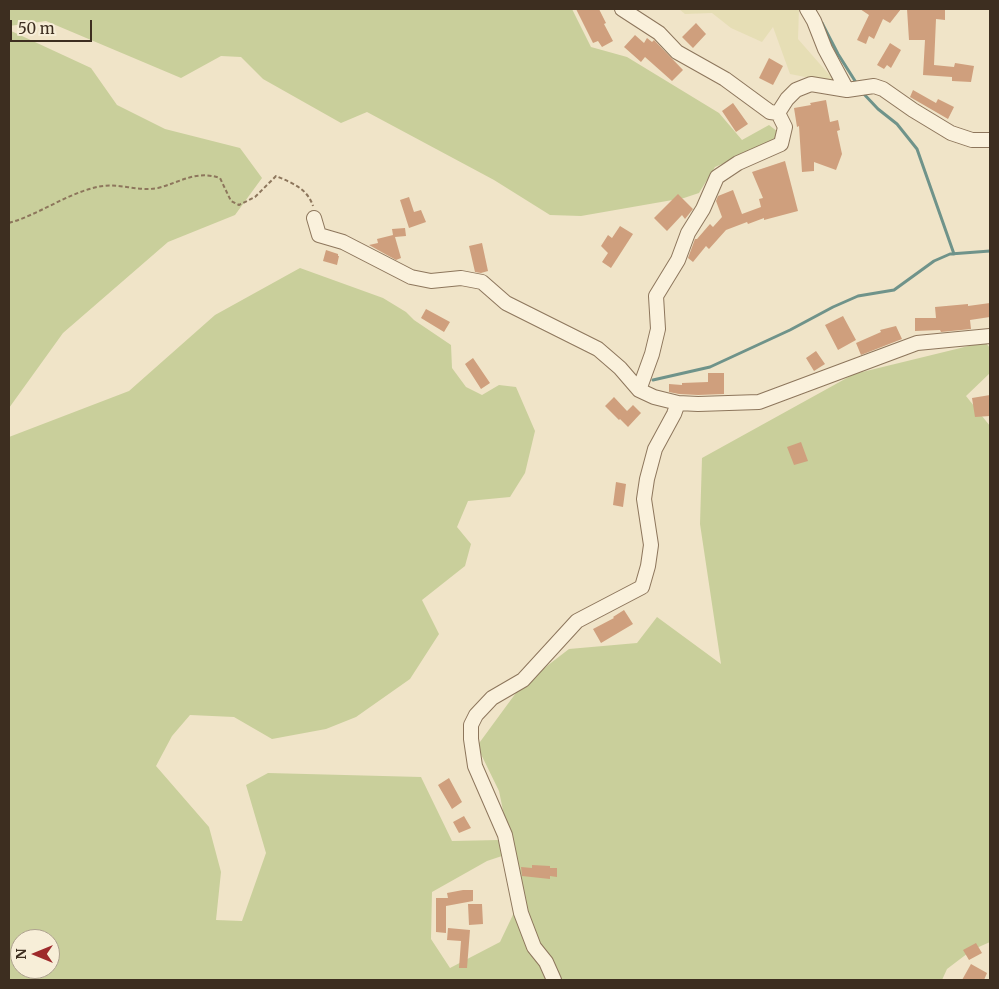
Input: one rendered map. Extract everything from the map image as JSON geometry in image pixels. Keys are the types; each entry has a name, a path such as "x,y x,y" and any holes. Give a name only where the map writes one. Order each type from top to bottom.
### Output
{"street":[{"path":"622,9 659,33 677,52 725,79 770,112 778,113"},
{"path":"807,9 825,49 855,89"},
{"path":"778,113 787,99 796,90 811,84 855,89 874,86 883,89 913,110 960,137 972,140 990,140"},
{"path":"639,390 652,354 658,329 656,296 678,260 688,233 703,209 717,177 738,163 781,144 785,127 778,113"},
{"path":"314,218 318,235 343,242 411,277 431,281 461,278 482,282 506,303 598,349 620,368 639,390 654,397 678,403 759,402 917,343 990,336"},
{"path":"554,980 546,962 534,947 521,913 505,835 475,766 471,725 476,714 492,698 523,680 577,620 642,587 651,545 644,499 647,479 655,449 678,403"}],"path":[{"path":"9,223 27,218 82,191 100,186 149,189 199,174 220,178 231,201 240,205 255,197 276,176 306,192 313,204 314,218"}],"shaded area":[{"path":"679,9 799,9 798,39 833,79 830,82 790,74 773,27 762,42 731,28 712,13 685,14"}],"green space":[{"path":"9,9 572,9 591,47 627,57 719,113 742,140 769,125 778,132 776,141 715,167 699,193 684,198 581,216 550,215 494,180 367,112 341,123 263,79 241,57 221,56 181,78 46,21 9,26"},
{"path":"9,30 91,68 117,105 165,129 240,148 262,178 235,215 168,242 63,333 9,408"},
{"path":"300,268 383,298 406,312 414,320 451,345 452,368 466,387 482,395 499,385 516,387 535,431 525,473 510,497 468,501 457,527 471,544 465,566 422,600 439,634 410,679 356,717 326,729 272,739 234,717 190,715 172,736 156,766 209,827 221,872 216,920 242,921 266,853 246,785 268,773 421,777 452,841 499,840 502,856 487,861 432,892 431,939 450,968 500,942 521,898 499,791 477,746 521,686 569,649 637,643 657,617 721,664 700,524 702,458 854,374 985,342 990,348 990,373 966,396 990,426 990,942 972,950 947,969 942,980 9,980 9,437 129,391 215,315"}],"building":[{"path":"576,9 599,9 613,41 602,47 598,41 593,43"},
{"path":"860,9 901,9 890,23 883,19 874,39 869,36 866,44 857,40 869,15"},
{"path":"907,9 945,9 945,20 936,19 934,65 954,67 955,63 974,66 971,82 952,81 952,77 923,75 925,40 909,40"},
{"path":"696,23 706,34 693,48 682,37"},
{"path":"635,35 644,43 647,38 652,42 654,40 683,70 672,81 645,57 641,62 624,47"},
{"path":"890,43 901,50 891,68 887,65 884,69 877,65"},
{"path":"769,58 783,66 773,85 759,78"},
{"path":"913,90 936,103 938,99 954,107 948,119 910,97"},
{"path":"826,100 830,122 838,120 840,130 837,131 842,154 836,170 814,162 814,171 802,172 799,126 797,127 794,108"},
{"path":"733,103 748,124 736,132 722,111"},
{"path":"785,161 798,211 764,220 764,218 748,224 747,222 726,230 709,249 706,246 693,262 688,258 695,239 710,224 713,227 722,217 716,201 718,196 733,190 742,214 761,207 759,199 763,198 752,172"},
{"path":"678,194 693,209 685,219 682,215 667,231 654,218"},
{"path":"409,197 414,212 421,210 426,222 409,228 400,200"},
{"path":"620,226 633,234 611,268 602,262 608,253 601,246 608,235 612,238"},
{"path":"405,228 406,236 395,237 401,258 396,260 369,245 378,243 377,239 393,235 392,229"},
{"path":"482,243 488,271 481,273 475,272 469,246"},
{"path":"326,250 338,254 337,265 323,261"},
{"path":"990,303 990,317 970,320 971,329 941,332 940,330 915,331 915,318 936,318 935,307"},
{"path":"426,309 450,322 444,332 421,318"},
{"path":"843,316 856,340 838,350 825,325"},
{"path":"896,326 902,339 861,355 856,343 881,332 880,330"},
{"path":"816,351 825,364 814,371 806,358"},
{"path":"473,358 490,383 481,389 465,364"},
{"path":"708,373 724,373 724,394 698,395 669,392 669,384 682,385 682,383 708,382"},
{"path":"990,395 990,416 975,417 972,398"},
{"path":"614,397 627,411 633,405 641,413 628,427 605,406"},
{"path":"801,442 808,461 794,465 787,447"},
{"path":"616,482 626,484 623,507 613,505"},
{"path":"624,610 633,624 601,643 593,629 614,618"},
{"path":"449,778 462,802 452,809 438,785"},
{"path":"464,816 471,828 459,833 453,822"},
{"path":"532,865 557,868 557,877 550,876 550,879 522,876 521,867 532,868"},
{"path":"473,890 473,901 446,906 446,933 436,932 436,898 448,898 447,893"},
{"path":"468,904 482,904 483,924 469,925"},
{"path":"448,928 470,930 467,968 459,968 461,941 447,940"},
{"path":"976,943 982,953 969,960 963,950"},
{"path":"971,964 987,973 984,980 962,980"}],"waterway":[{"path":"822,23 838,54 857,84"},
{"path":"862,92 878,109 897,124 917,149 954,254"},
{"path":"653,380 710,367 858,296 894,290 934,261 950,254 990,251"}]}
